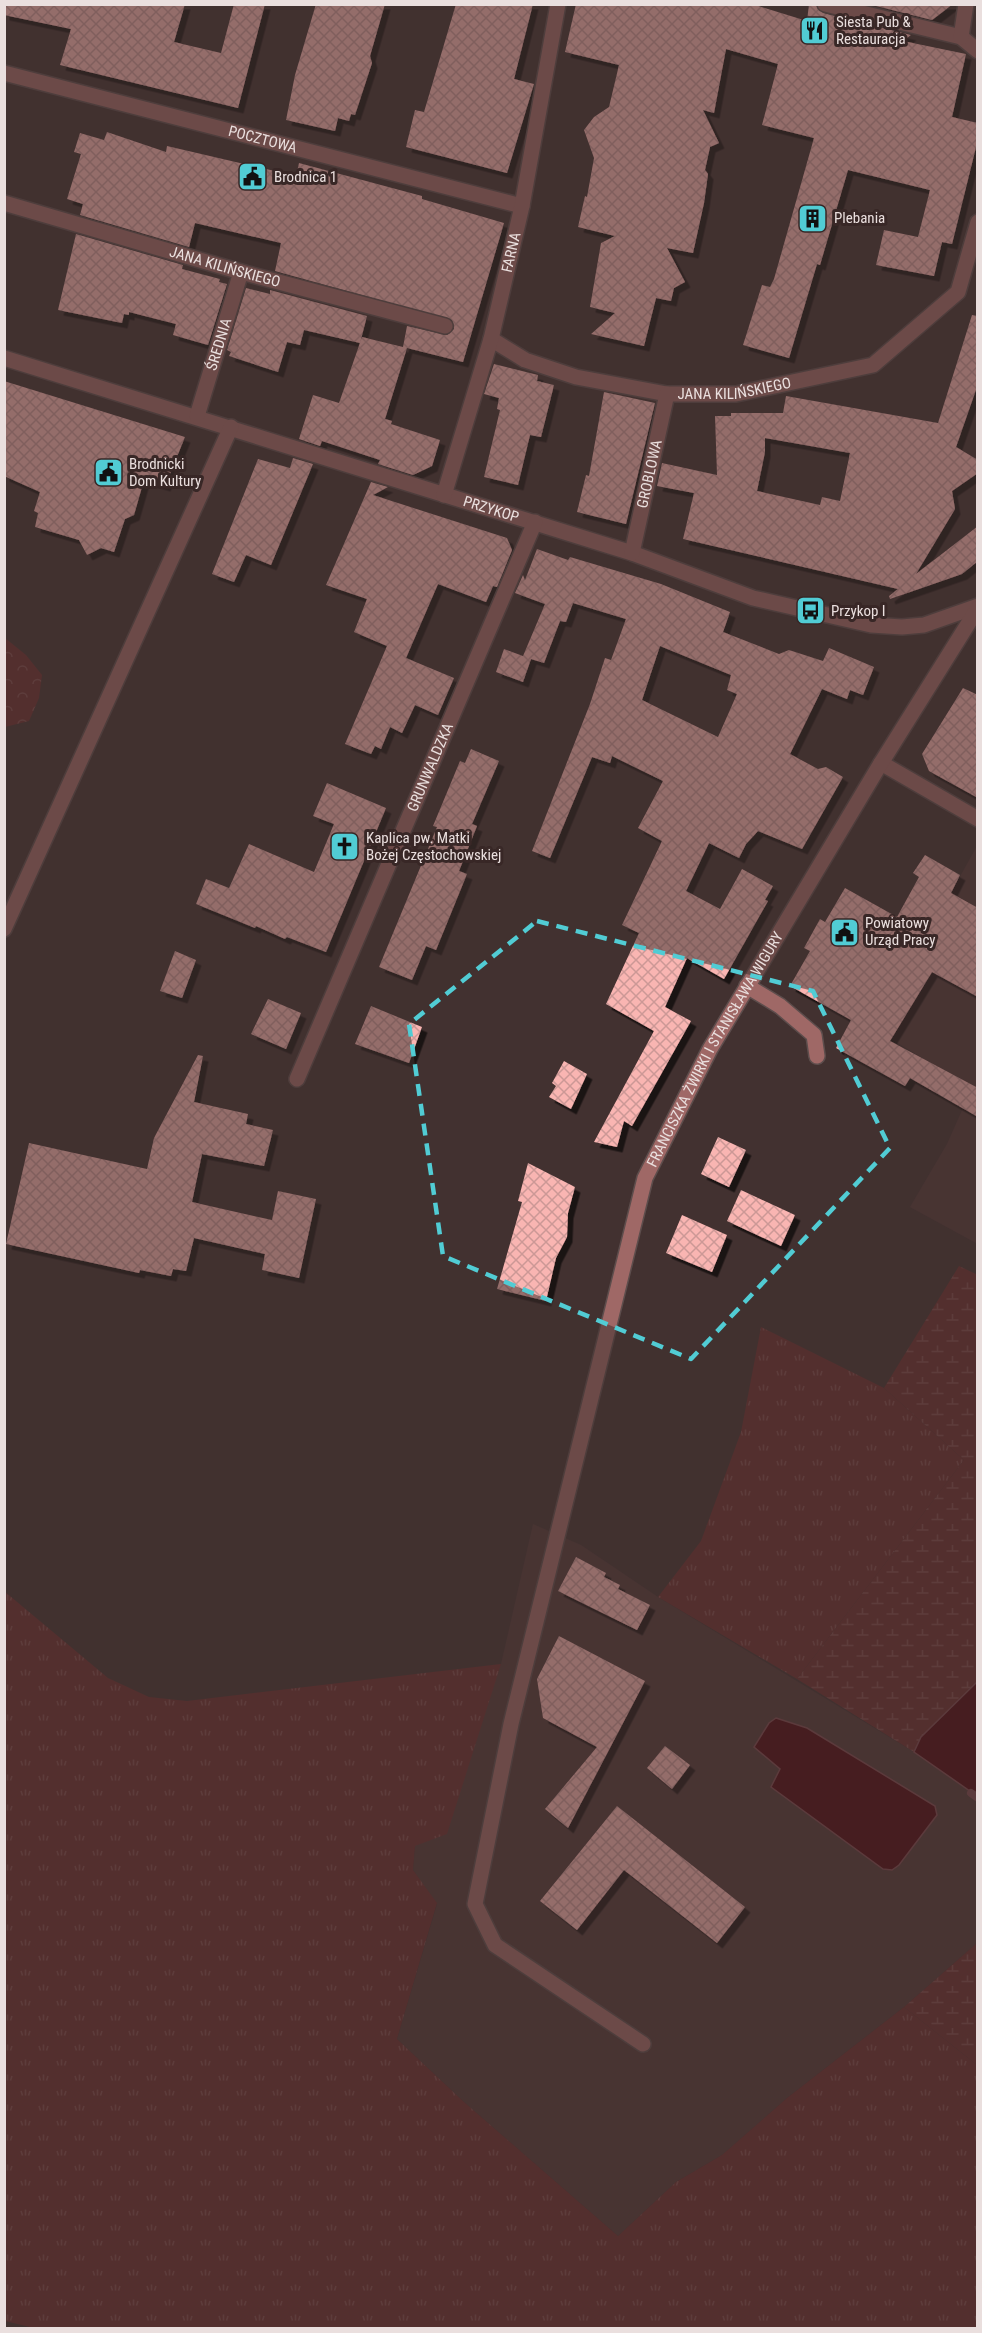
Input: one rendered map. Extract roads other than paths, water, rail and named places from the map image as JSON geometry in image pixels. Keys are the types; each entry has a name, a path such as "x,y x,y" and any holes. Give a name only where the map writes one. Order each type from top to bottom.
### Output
{"street":[{"name":"FARNA","path":"444,495 491,339 522,206 558,4"},
{"path":"825,4 961,37 978,51"},
{"path":"961,37 966,4"},
{"name":"POCZTOWA","path":"4,73 522,206"},
{"name":"JANA KILIŃSKIEGO","path":"4,203 242,272 445,326"},
{"name":"JANA KILIŃSKIEGO","path":"491,339 525,360 576,377 668,394 736,394 873,365 958,291 978,222"},
{"name":"ŚREDNIA","path":"197,416 242,272"},
{"name":"PRZYKOP","path":"4,358 197,416 632,553 753,598 871,625 924,626 978,607"},
{"name":"GROBLOWA","path":"632,553 668,394"},
{"path":"4,929 231,427"},
{"name":"GRUNWALDZKA","path":"297,1079 535,522"},
{"name":"FRANCISZKA ŻWIRKI I STANISŁAWA WIGURY","path":"643,2044 495,1946 475,1904 511,1724 645,1178 710,1050 881,763 978,607"},
{"path":"881,763 978,819"},
{"path":"747,987 780,1006 814,1035 817,1056"}],"waterway":[{"path":"971,1793 978,1798"}],"place":[{"name":"Siesta Pub & Restauracja","path":"815,31"},
{"name":"Brodnica 1","path":"253,177"},
{"name":"Plebania","path":"813,218"},
{"name":"Brodnicki Dom Kultury","path":"108,473"},
{"name":"Przykop I","path":"810,611"},
{"name":"Kaplica pw. Matki Bożej Częstochowskiej","path":"345,847"},
{"name":"Powiatowy Urząd Pracy","path":"844,932"}]}
